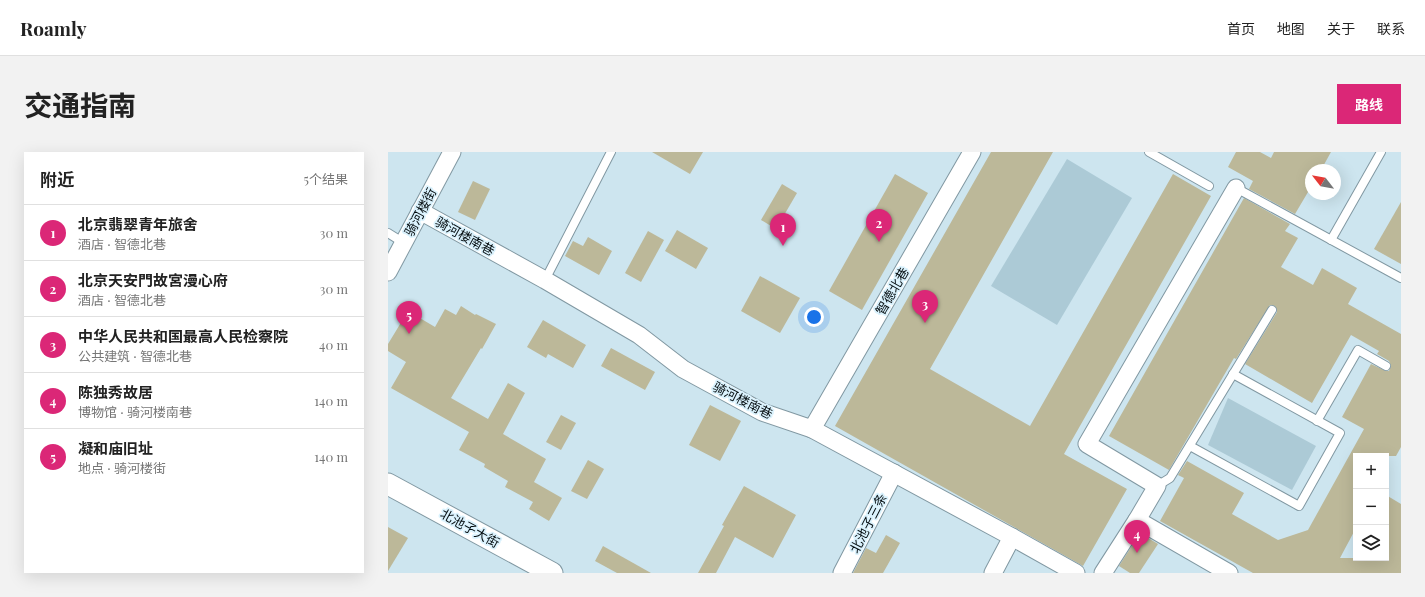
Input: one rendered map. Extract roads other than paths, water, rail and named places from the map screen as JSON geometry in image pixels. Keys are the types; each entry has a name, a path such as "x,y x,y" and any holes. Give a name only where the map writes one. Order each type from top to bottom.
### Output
{"street":[{"name":"骑河楼街","path":"388,272 452,152"},
{"name":"智德北巷","path":"812,430 972,152"},
{"path":"1104,573 1157,486 1087,444 1236,188"},
{"name":"骑河楼南巷","path":"420,211 639,335 683,369 762,412 812,430 894,473 1076,573"},
{"name":"北池子三条","path":"842,573 894,473"},
{"name":"北池子大街","path":"388,484 552,573"},
{"path":"1137,520 1229,573"},
{"path":"993,573 1012,537"}],"lane":[{"path":"544,280 611,152"},
{"path":"1149,152 1209,186"},
{"path":"1332,240 1381,152"},
{"path":"1236,188 1401,278"},
{"path":"388,233 404,243"},
{"path":"1157,486 1170,478 1272,310"},
{"path":"1317,421 1358,350 1386,366"},
{"path":"1190,446 1299,506 1340,433 1233,374"}],"place":[{"name":"北京天安門故宮漫心府","path":"879,242"},
{"name":"北京翡翠青年旅舍","path":"783,246"},
{"name":"中华人民共和国最高人民检察院","path":"925,323"},
{"name":"凝和庙旧址","path":"409,334"},
{"name":"陈独秀故居","path":"1137,553"}]}
